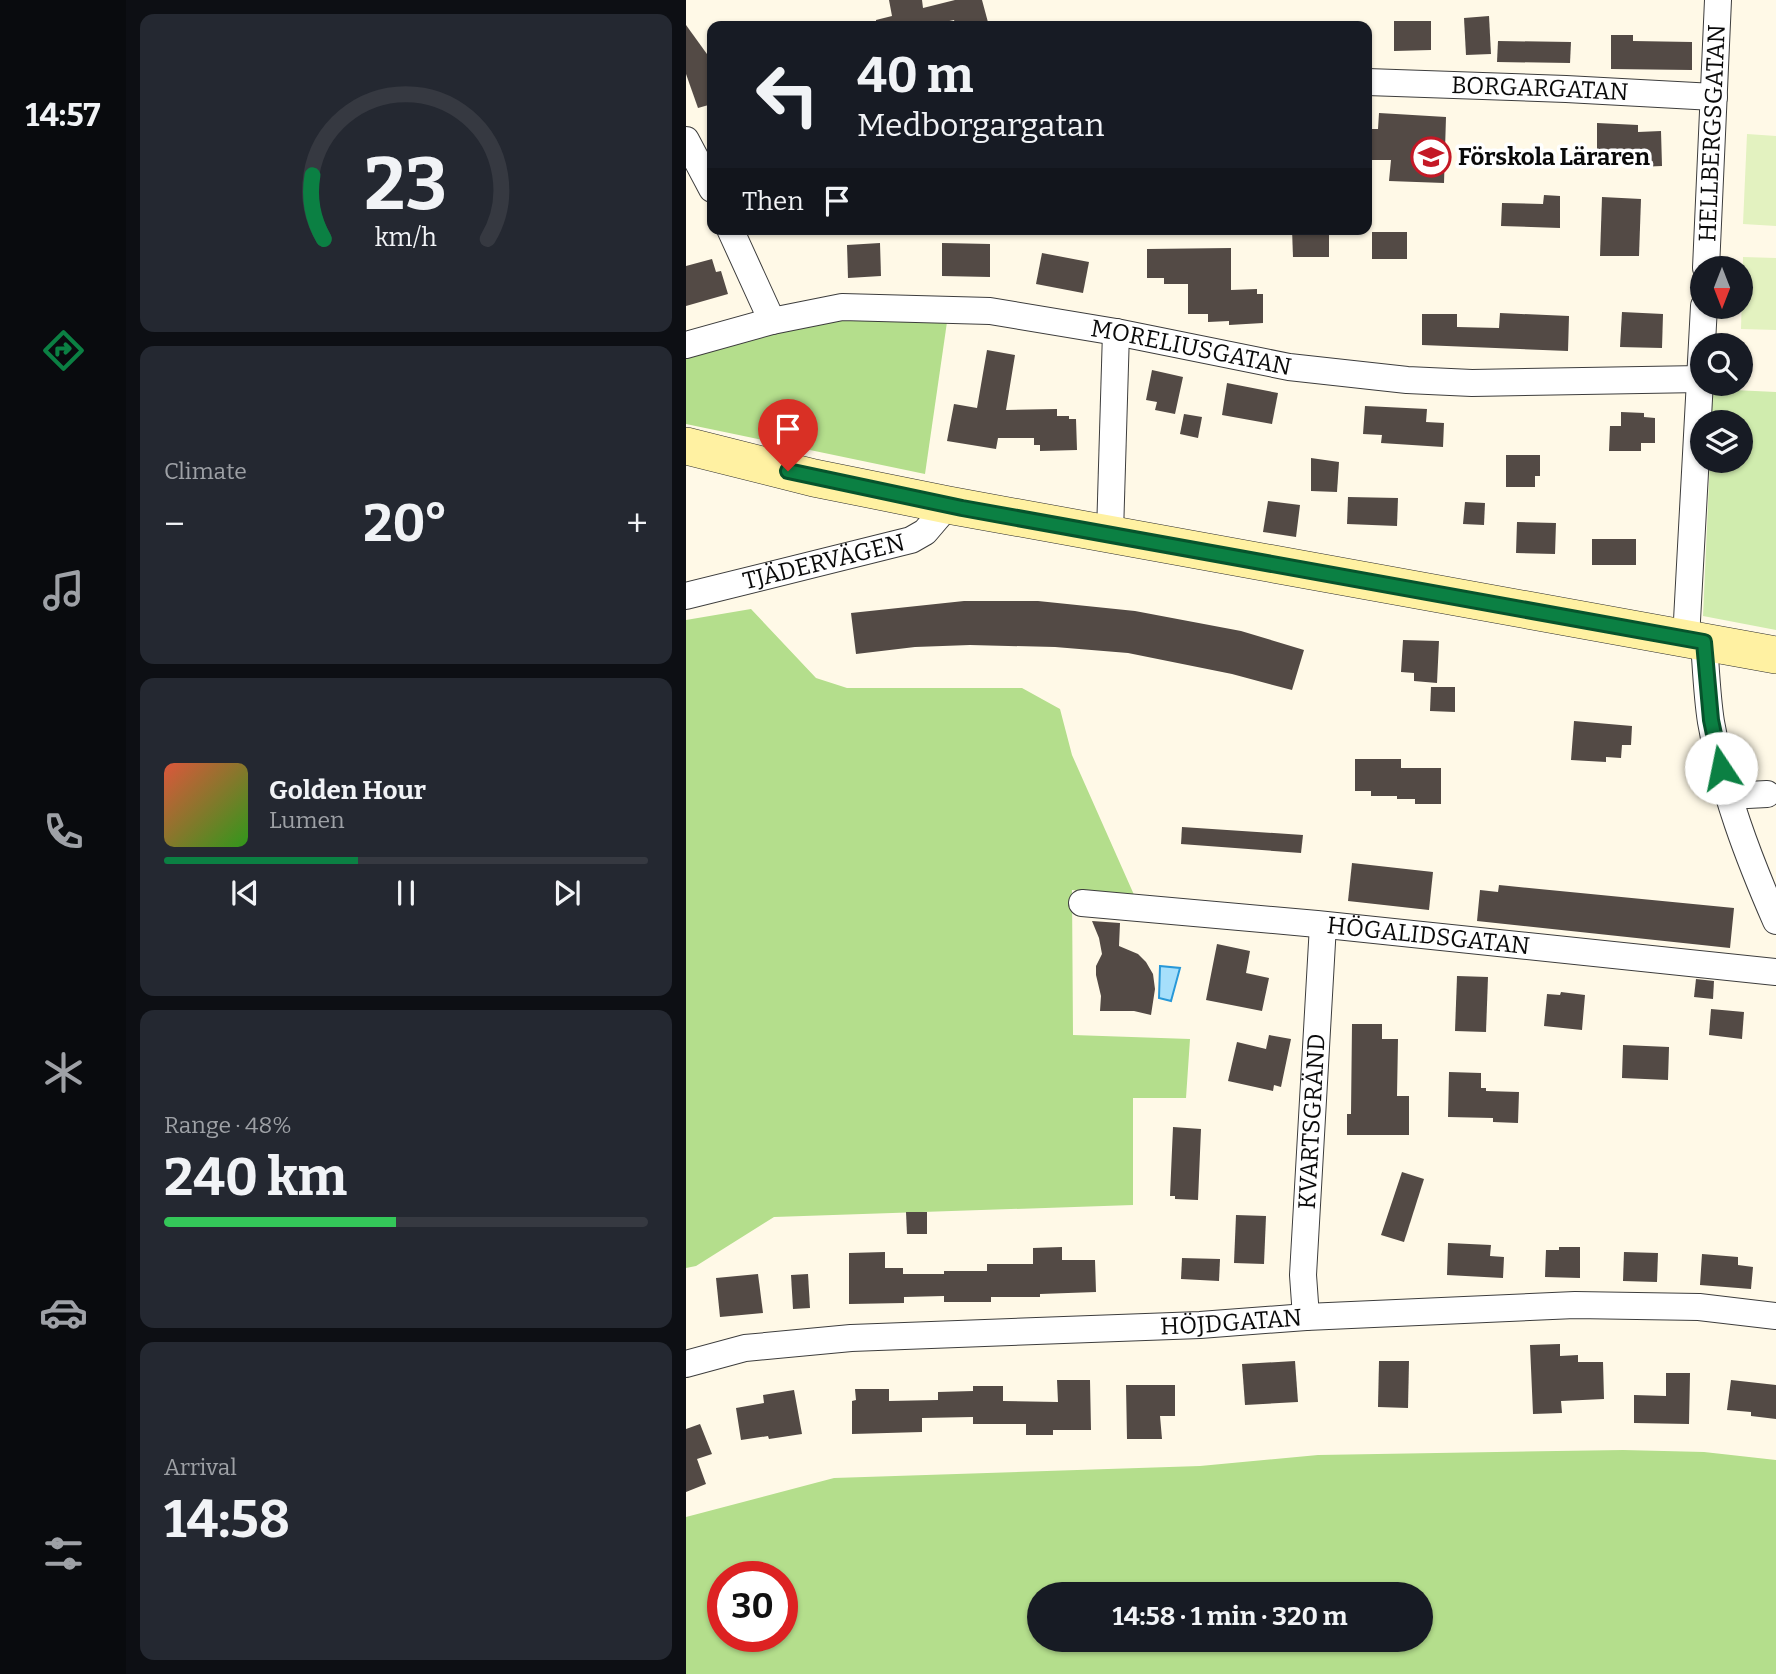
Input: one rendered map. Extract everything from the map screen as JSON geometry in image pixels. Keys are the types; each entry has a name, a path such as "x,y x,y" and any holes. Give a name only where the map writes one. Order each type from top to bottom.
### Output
{"street":[{"name":"HELLBERGSGATAN","path":"1707,256 1718,0"},
{"name":"BORGARGATAN","path":"1372,82 1714,97"},
{"path":"686,140 707,176"},
{"path":"733,235 772,321"},
{"name":"MORELIUSGATAN","path":"686,345 772,321 842,307 990,311 1116,332 1289,367 1406,380 1472,383 1690,379"},
{"path":"1110,533 1116,332"},
{"path":"1700,396 1695,641 1728,796 1776,920"},
{"path":"686,446 814,478 948,505 1776,654"},
{"name":"TJÄDERVÄGEN","path":"686,596 911,540 925,532 948,505"},
{"path":"1728,796 1767,794"},
{"name":"HÖGALIDSGATAN","path":"1082,903 1776,972"},
{"name":"KVARTSGRÄND","path":"1306,1317 1303,1275 1323,925"},
{"name":"HÖJDGATAN","path":"686,1364 745,1348 851,1338 1200,1325 1306,1317 1575,1305 1699,1307 1776,1316"}],"green space":[{"path":"1747,134 1776,136 1776,226 1743,224"},
{"path":"1754,257 1776,258 1776,330 1741,329 1741,319 1754,318"},
{"path":"846,320 947,322 925,474 686,424 686,357 788,326"},
{"path":"1753,391 1776,392 1776,630 1703,616 1709,473 1753,473 1753,410 1712,410 1713,396 1753,396"},
{"path":"751,609 816,678 847,688 1022,688 1060,709 1072,755 1135,897 1072,890 1073,1035 1190,1039 1186,1098 1133,1098 1133,1205 774,1217 696,1266 686,1268 686,620"},
{"path":"1623,1450 1704,1452 1776,1460 1776,1674 686,1674 686,1517 834,1478 1200,1466 1318,1455"}],"water":[{"path":"1160,966 1180,968 1171,1001 1159,998"}],"building":[{"path":"889,0 922,0 923,8 955,0 982,0 988,21 876,21 892,16"},
{"path":"1489,16 1491,54 1466,55 1464,18"},
{"path":"1394,21 1431,21 1431,50 1394,51"},
{"path":"686,25 707,54 707,105 698,108 686,74"},
{"path":"1611,35 1633,35 1633,41 1692,42 1692,70 1611,69"},
{"path":"1498,41 1571,42 1570,63 1497,62"},
{"path":"1379,113 1446,117 1444,183 1389,181 1391,160 1372,160 1372,129 1378,129"},
{"path":"1597,123 1638,125 1638,132 1661,131 1662,166 1638,167 1637,154 1597,153"},
{"path":"1544,195 1560,196 1560,228 1501,226 1502,203 1543,204"},
{"path":"1602,197 1641,199 1639,256 1600,256"},
{"path":"1372,232 1407,232 1407,259 1372,259"},
{"path":"1292,235 1329,235 1329,257 1293,257"},
{"path":"880,243 881,276 848,278 847,245"},
{"path":"942,243 990,244 990,277 942,276"},
{"path":"1231,248 1231,290 1257,289 1257,294 1263,294 1263,323 1229,325 1229,321 1208,322 1208,314 1188,314 1188,284 1164,284 1164,278 1147,278 1147,249"},
{"path":"1042,253 1089,262 1083,293 1036,284"},
{"path":"712,259 716,272 721,271 728,294 686,306 686,266"},
{"path":"1622,312 1663,314 1662,348 1620,347"},
{"path":"1500,313 1569,316 1568,351 1422,345 1422,314 1457,314 1457,327 1499,328"},
{"path":"987,350 1015,355 1006,410 1057,409 1057,416 1076,419 1077,450 1040,451 1040,445 1034,445 1034,438 998,438 996,449 947,441 954,404 977,408"},
{"path":"1152,370 1183,377 1175,414 1155,410 1157,402 1146,400"},
{"path":"1227,383 1278,393 1272,424 1222,415"},
{"path":"1365,406 1427,409 1426,422 1444,423 1443,447 1381,443 1382,435 1363,434"},
{"path":"1621,412 1644,413 1644,417 1655,418 1655,443 1641,443 1641,451 1609,451 1610,426 1621,426"},
{"path":"1184,414 1202,417 1198,438 1180,434"},
{"path":"1506,455 1540,455 1540,476 1535,476 1535,487 1506,487"},
{"path":"1311,458 1339,462 1337,492 1311,491"},
{"path":"1348,497 1398,498 1397,526 1347,524"},
{"path":"1268,501 1300,505 1296,537 1263,532"},
{"path":"1465,502 1485,503 1484,525 1463,524"},
{"path":"1517,522 1556,523 1555,554 1516,553"},
{"path":"1592,539 1636,539 1636,565 1592,565"},
{"path":"964,601 1038,601 1135,611 1241,631 1304,650 1292,690 1232,674 1128,653 1055,647 970,645 915,647 856,654 851,613"},
{"path":"1403,640 1439,641 1437,683 1414,681 1414,673 1401,672"},
{"path":"1431,687 1455,687 1455,712 1430,711"},
{"path":"1574,721 1632,726 1631,745 1622,745 1621,758 1606,757 1606,762 1571,760"},
{"path":"1355,759 1401,759 1401,768 1441,768 1441,804 1415,804 1415,799 1371,796 1371,791 1355,791"},
{"path":"1182,827 1303,835 1301,853 1181,844"},
{"path":"1352,863 1433,872 1429,910 1348,901"},
{"path":"1499,885 1734,908 1730,948 1477,921 1480,890 1498,892"},
{"path":"1092,921 1120,923 1119,946 1138,954 1146,962 1153,974 1155,989 1151,1015 1134,1011 1100,1011 1101,996 1096,966 1102,954"},
{"path":"1217,944 1250,951 1246,973 1269,978 1262,1011 1206,1000"},
{"path":"1457,976 1488,977 1486,1032 1455,1031"},
{"path":"1696,979 1714,981 1713,999 1694,997"},
{"path":"1561,992 1585,995 1582,1030 1544,1026 1547,994 1560,995"},
{"path":"1711,1009 1744,1012 1742,1039 1709,1035"},
{"path":"1352,1024 1382,1024 1382,1039 1398,1039 1397,1096 1409,1096 1409,1135 1347,1135 1347,1114 1351,1114"},
{"path":"1269,1035 1291,1039 1281,1087 1274,1085 1273,1091 1228,1081 1237,1042 1266,1049"},
{"path":"1623,1045 1669,1047 1668,1080 1622,1078"},
{"path":"1449,1072 1481,1073 1481,1088 1486,1088 1486,1091 1519,1092 1518,1123 1493,1122 1493,1118 1448,1117"},
{"path":"1173,1127 1201,1129 1198,1200 1175,1199 1175,1196 1170,1196"},
{"path":"1402,1172 1424,1179 1404,1242 1381,1235"},
{"path":"906,1212 927,1212 927,1234 907,1234"},
{"path":"1236,1215 1266,1216 1264,1264 1234,1263"},
{"path":"1448,1243 1491,1245 1490,1256 1504,1257 1503,1278 1447,1275"},
{"path":"1062,1247 1062,1260 1095,1260 1096,1292 1040,1294 1040,1297 991,1297 991,1302 944,1302 944,1296 904,1297 904,1303 849,1304 849,1253 885,1252 885,1268 903,1268 903,1274 944,1274 944,1271 987,1271 987,1264 1033,1264 1033,1248"},
{"path":"1559,1247 1580,1247 1580,1278 1545,1277 1546,1250 1559,1250"},
{"path":"1624,1252 1658,1253 1657,1282 1623,1281"},
{"path":"1702,1254 1738,1257 1738,1265 1753,1267 1751,1289 1700,1285"},
{"path":"1182,1258 1220,1259 1219,1281 1181,1279"},
{"path":"758,1274 763,1313 720,1317 716,1278"},
{"path":"808,1274 810,1308 793,1309 791,1275"},
{"path":"1560,1344 1560,1356 1578,1355 1578,1362 1603,1362 1604,1399 1561,1401 1562,1413 1533,1414 1530,1345"},
{"path":"1295,1361 1298,1402 1245,1405 1242,1364"},
{"path":"1379,1361 1409,1361 1408,1408 1378,1407"},
{"path":"1666,1373 1690,1373 1689,1424 1634,1423 1634,1395 1666,1396"},
{"path":"1057,1380 1090,1380 1091,1430 1053,1430 1053,1435 1026,1435 1026,1424 973,1424 973,1417 922,1418 922,1432 852,1434 852,1401 856,1400 855,1389 889,1389 889,1401 938,1400 938,1392 973,1391 973,1386 1003,1386 1003,1401 1058,1402"},
{"path":"1731,1380 1776,1385 1776,1419 1751,1416 1751,1412 1727,1410"},
{"path":"1126,1385 1175,1385 1175,1416 1160,1416 1162,1439 1127,1439"},
{"path":"794,1390 802,1434 741,1440 736,1408 764,1403 763,1395"},
{"path":"700,1424 712,1454 697,1459 706,1484 686,1492 686,1429"}],"place":[{"name":"Förskola Läraren","path":"1431,157"}],"route":[{"path":"788,471 962,508 1704,642 1711,720 1721,768"}]}
